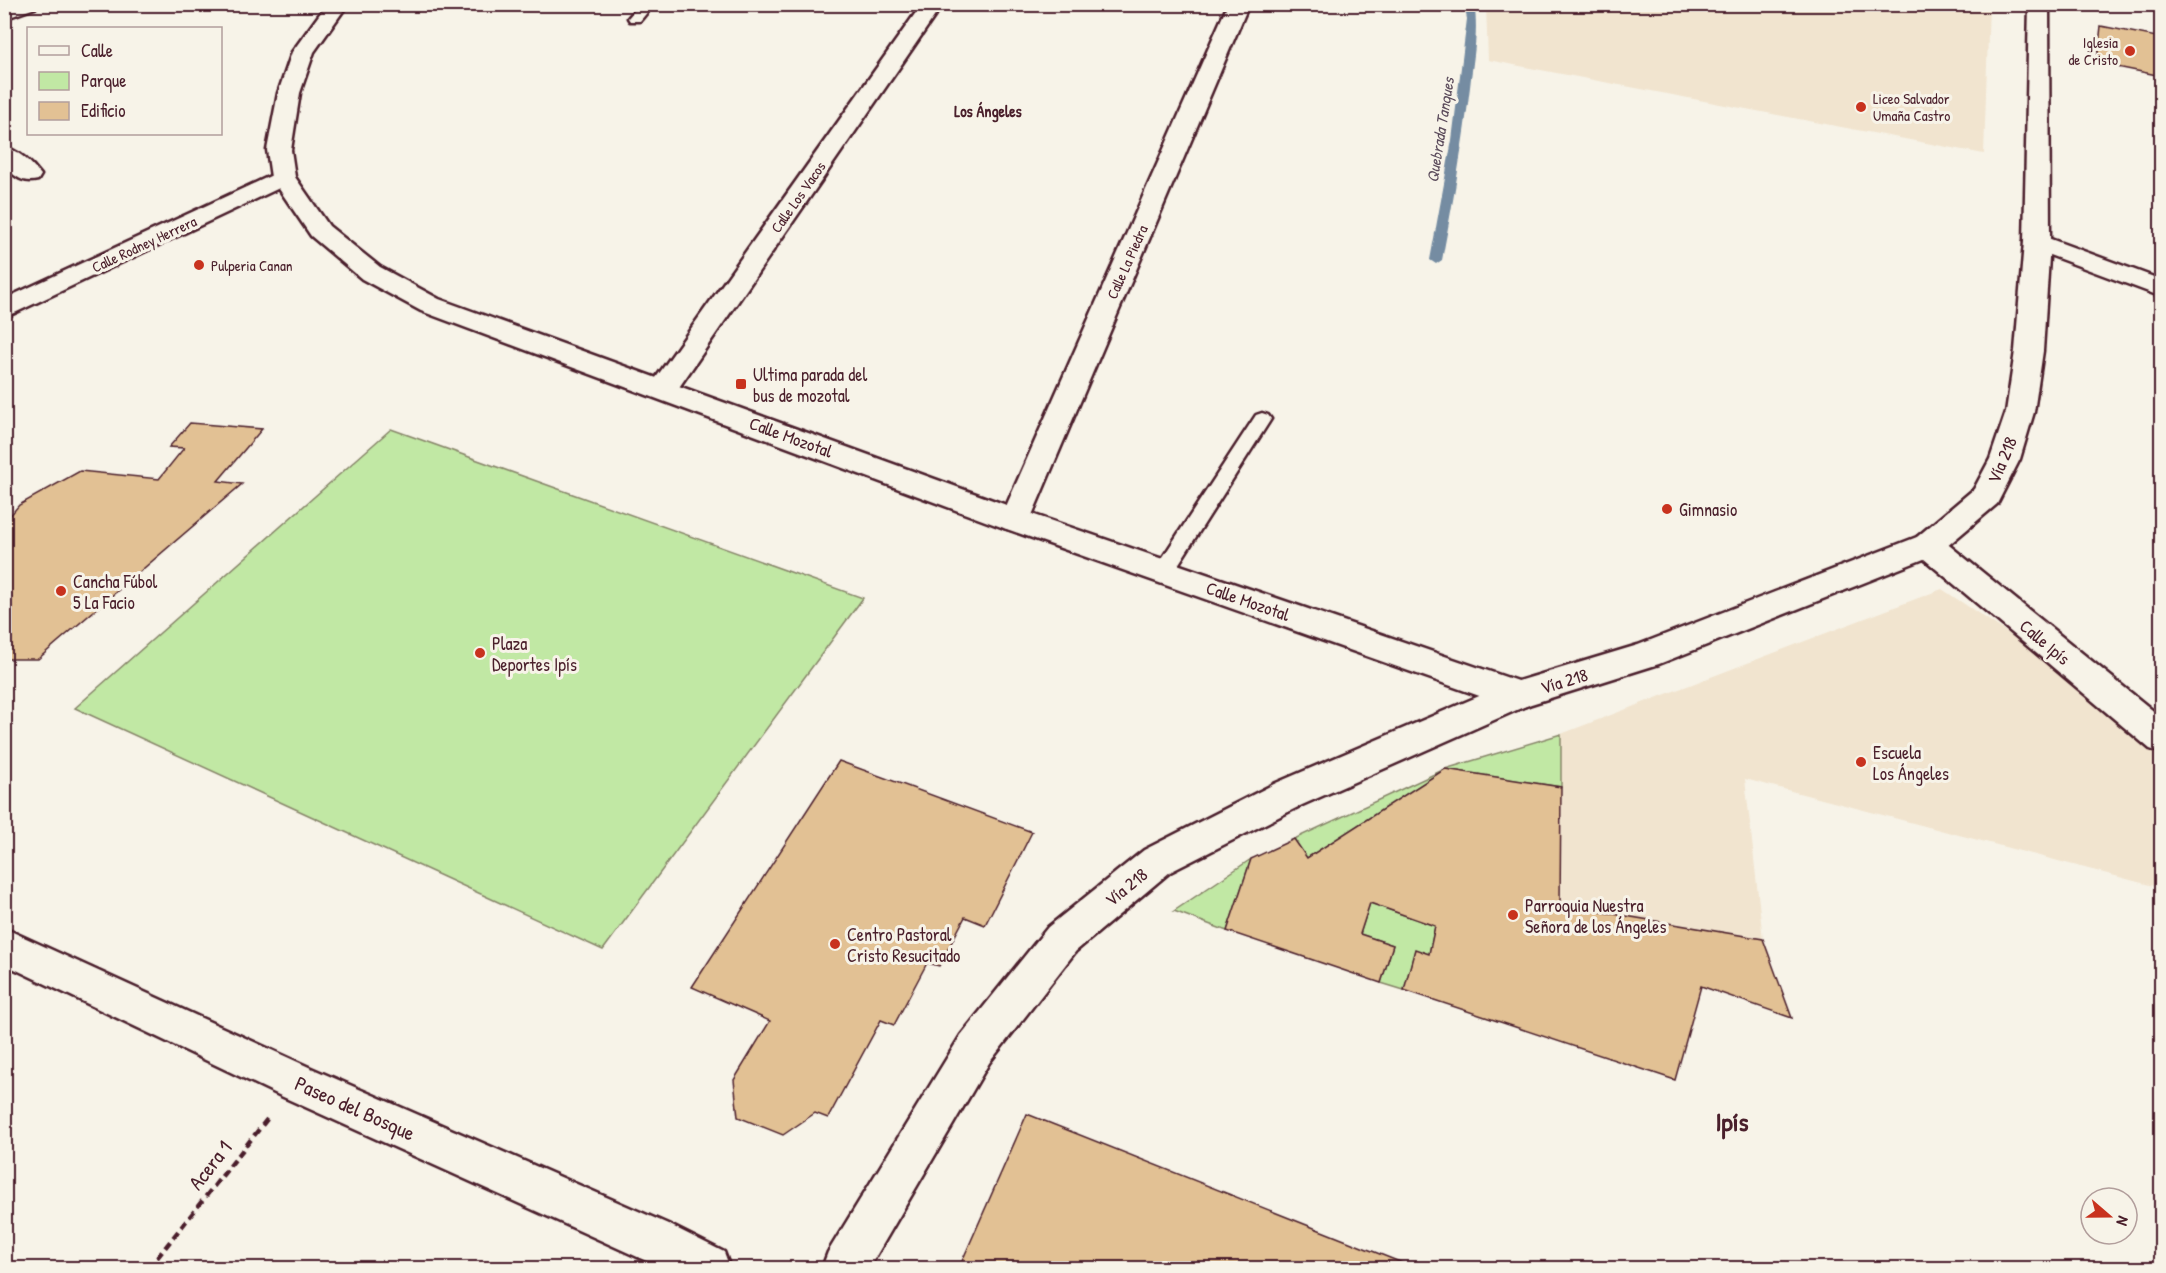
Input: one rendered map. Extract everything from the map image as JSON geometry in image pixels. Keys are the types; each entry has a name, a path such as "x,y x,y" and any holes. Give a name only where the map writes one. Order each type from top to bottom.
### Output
{"street":[{"path":"4,13 28,4"},
{"name":"Calle Mozotal","path":"338,4 303,52 289,93 279,150 284,177 320,231 371,273 430,305 1015,520 1516,695"},
{"name":"Calle Los Vacos","path":"663,389 933,4"},
{"name":"Calle La Piedra","path":"1015,520 1239,4"},
{"name":"Vía 218","path":"844,1269 975,1049 1062,939 1157,861 1289,794 1516,695 1647,655 1928,545 1986,496 2005,459 2020,412 2030,351 2037,242 2039,4"},
{"path":"4,154 29,175"},
{"name":"Calle Rodney Herrera","path":"4,310 284,177"},
{"path":"2037,242 2162,289"},
{"name":"Calle Ipís","path":"1928,545 2162,740"},
{"name":"Paseo del Bosque","path":"4,945 296,1082 652,1240 708,1269"}],"lane":[{"path":"635,18 648,4"},
{"path":"1164,572 1263,418"}],"path":[{"name":"Acera 1","path":"149,1269 296,1082"}],"shaded area":[{"name":"Liceo Salvador Umaña Castro","path":"1486,5 1989,5 1984,154 1488,60"},
{"name":"Escuela Los Ángeles","path":"1942,589 2093,690 2161,745 2161,888 1745,779 1763,939 1560,905 1561,734"}],"green space":[{"name":"Plaza Deportes Ipís","path":"391,429 863,598 603,950 75,708"},
{"path":"1561,734 1561,787 1445,769"},
{"path":"1445,769 1307,858 1294,839"},
{"path":"1251,859 1227,931 1174,911"},
{"path":"1370,903 1435,926 1429,954 1415,950 1404,990 1381,983 1393,945 1360,934"}],"building":[{"name":"Iglesia de Cristo","path":"2101,26 2162,38 2162,76 2097,63"},
{"name":"Cancha Fúbol 5 La Facio","path":"190,423 262,429 218,481 242,484 38,659 4,659 4,523 19,505 80,471 159,479 184,448 169,447"},
{"name":"Centro Pastoral Cristo Resucitado","path":"839,761 1032,832 985,925 965,917 939,966 927,963 894,1025 881,1020 828,1118 815,1113 783,1135 738,1117 734,1080 770,1021 692,987"},
{"name":"Parroquia Nuestra Señora de los Ángeles","path":"1445,769 1561,787 1560,905 1763,939 1792,1018 1701,986 1675,1080 1404,990 1415,949 1429,954 1435,926 1370,903 1360,934 1393,945 1381,983 1227,931 1251,859 1294,839 1307,858"},
{"path":"1027,1114 1415,1268 959,1268"}],"waterway":[{"name":"Quebrada Tanques","path":"1436,260 1462,110 1472,19 1469,4"}],"place":[{"name":"Iglesia de Cristo","path":"2130,51"},
{"name":"Liceo Salvador Umaña Castro","path":"1861,107"},
{"name":"Pulperia Canan","path":"199,265"},
{"name":"Ultima parada del bus de mozotal","path":"741,384"},
{"name":"Gimnasio","path":"1667,509"},
{"name":"Cancha Fúbol 5 La Facio","path":"61,591"},
{"name":"Plaza Deportes Ipís","path":"480,653"},
{"name":"Escuela Los Ángeles","path":"1861,762"},
{"name":"Parroquia Nuestra Señora de los Ángeles","path":"1513,915"},
{"name":"Centro Pastoral Cristo Resucitado","path":"835,944"}],"district":[{"name":"Los Ángeles","path":"988,111"},
{"name":"Ipís","path":"1732,1121"}]}
